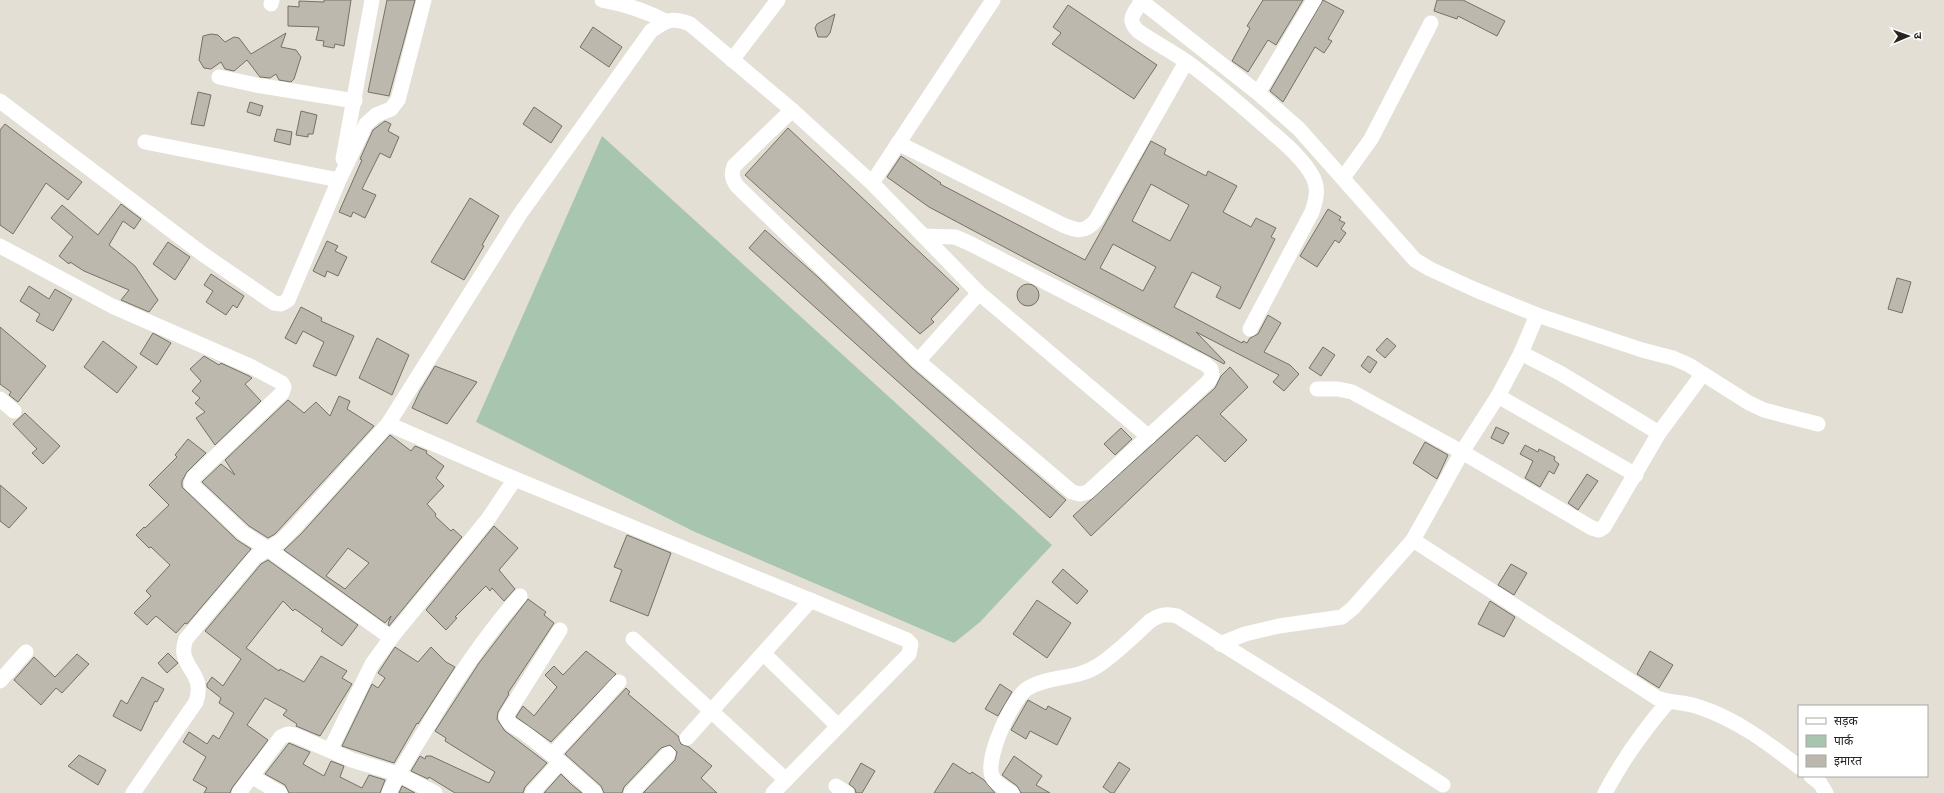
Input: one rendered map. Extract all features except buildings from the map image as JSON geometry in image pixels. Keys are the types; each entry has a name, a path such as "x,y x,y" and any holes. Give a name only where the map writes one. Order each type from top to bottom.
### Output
{"street":[{"path":"339,180 372,0"},
{"path":"0,101 185,241 274,303 281,304 288,300 339,180 366,124 376,115 391,109 398,100 424,0"},
{"path":"602,0 626,4 665,21"},
{"path":"732,60 778,0"},
{"path":"872,183 993,0"},
{"path":"1258,93 1314,0"},
{"path":"1250,329 1312,212 1316,200 1317,189 1313,178 1305,165 1278,138 1234,99 1186,62 1138,31 1133,26 1131,21 1141,1 1258,93 1299,129 1415,260 1430,269 1476,290 1537,315 1642,350 1673,358 1689,365 1702,375 1749,403 1764,410 1818,424"},
{"path":"132,793 196,702 199,693 198,682 184,658 182,648 186,638 255,557 281,541 294,528 388,424 520,214 651,31 665,21 677,19 690,24 792,110 872,183 979,293 1149,437"},
{"path":"1343,178 1371,139 1431,23"},
{"path":"898,143 1063,225 1075,230 1083,230 1090,227 1096,220 1186,62"},
{"path":"219,77 354,101"},
{"path":"792,110 734,166 732,172 733,180 743,192 918,361 1072,492 1080,494 1088,492 1209,381 1212,375 1211,369 1205,364 969,243 955,237 924,236"},
{"path":"145,142 339,180"},
{"path":"0,246 112,306 252,366 282,383 284,387 282,393 193,478 191,484 243,533 268,549 391,638"},
{"path":"918,361 979,293"},
{"path":"1220,644 1245,634 1279,626 1342,617 1353,608 1413,540 1462,452 1498,396 1522,353 1537,315"},
{"path":"1522,353 1659,433"},
{"path":"1317,389 1338,389 1352,392 1462,452 1592,528 1599,530 1604,527 1636,475 1659,433 1702,375"},
{"path":"1498,396 1636,475"},
{"path":"0,398 14,411"},
{"path":"388,424 515,479 907,640 911,644 909,654 773,793"},
{"path":"330,750 372,664 391,638 488,519 515,479"},
{"path":"1413,540 1657,698 1668,702 1697,706 1718,714 1766,742 1798,766"},
{"path":"389,793 398,774 450,689 495,625 520,596"},
{"path":"687,738 811,600"},
{"path":"1012,793 996,783 992,777 990,768 998,738 1013,706 1026,689 1044,680 1084,673 1100,665 1159,615 1167,614 1177,616 1307,697 1443,785"},
{"path":"560,630 506,716 506,720 556,758 595,793"},
{"path":"633,639 710,712 786,780"},
{"path":"0,681 26,652"},
{"path":"764,654 838,726"},
{"path":"532,793 556,758 619,682"},
{"path":"1605,793 1621,763 1642,733 1668,702"},
{"path":"239,793 281,737 288,734 366,765 398,774 434,793"},
{"path":"631,793 668,754"},
{"path":"252,776 280,793"},
{"path":"1812,777 1820,783 1826,793"}],"green space":[{"path":"602,136 1052,545 980,622 954,643 695,532 476,422"}]}
